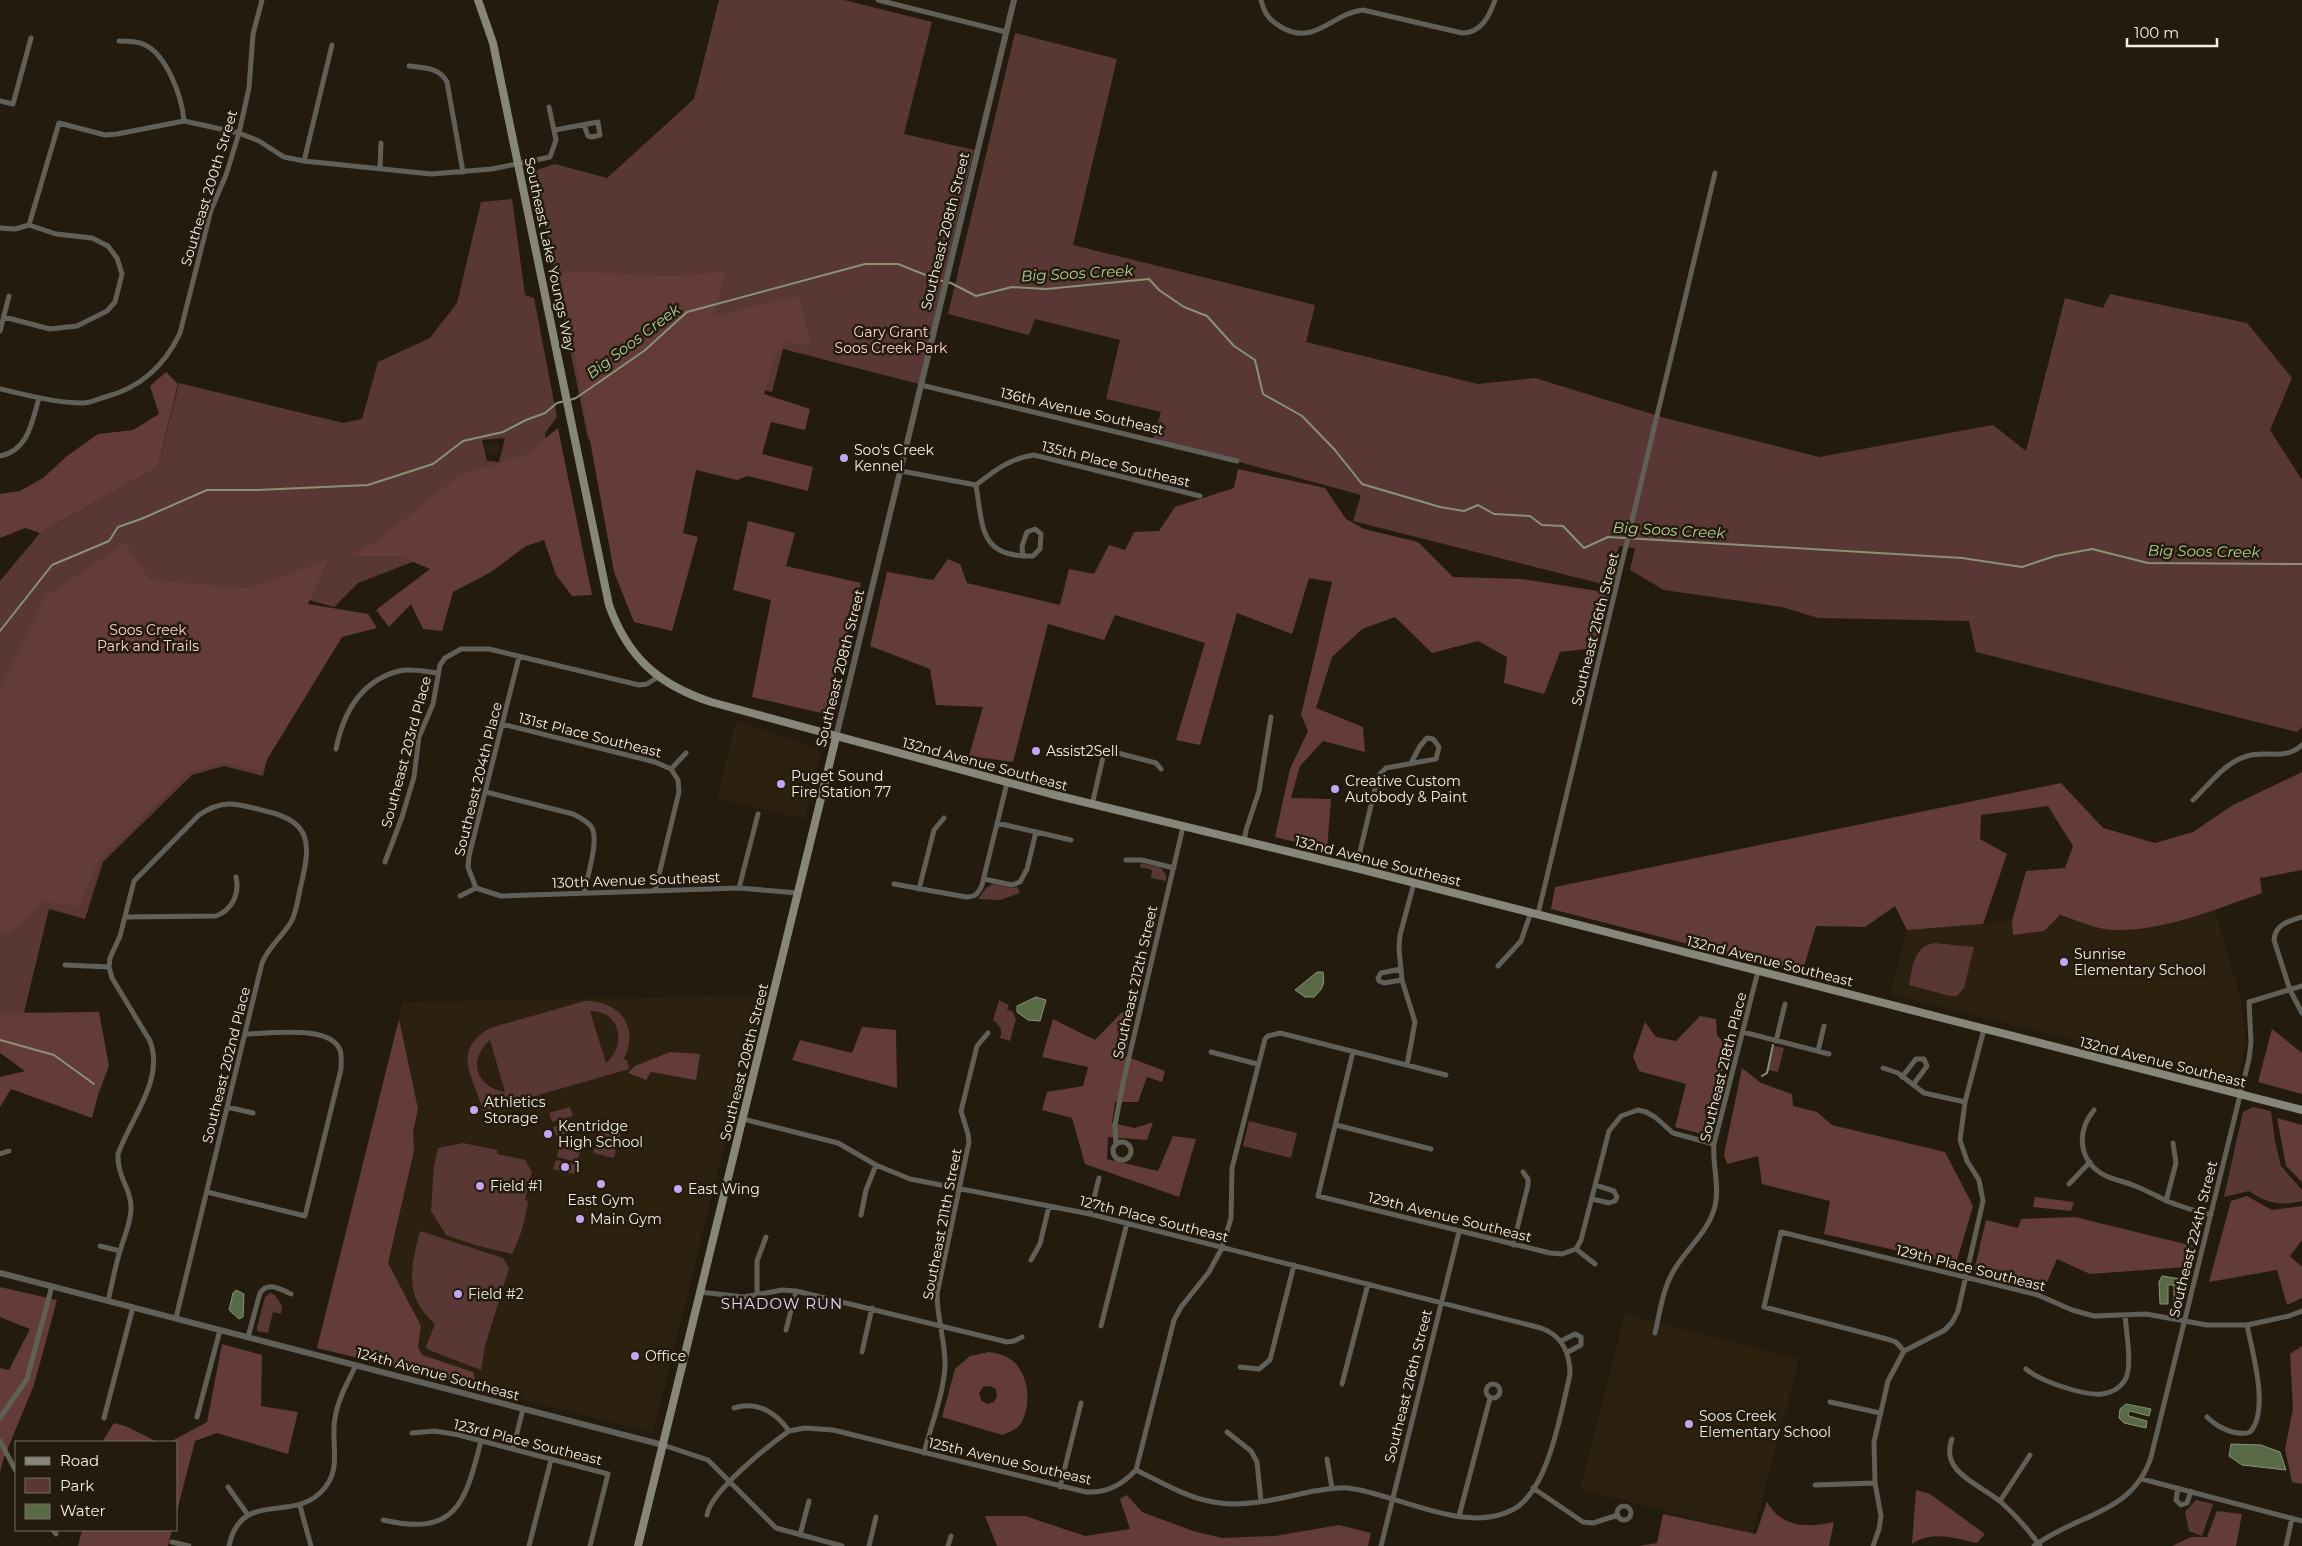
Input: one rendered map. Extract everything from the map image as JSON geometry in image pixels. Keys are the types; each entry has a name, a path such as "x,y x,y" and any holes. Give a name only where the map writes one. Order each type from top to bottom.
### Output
{"main road":[{"name":"Southeast Lake Youngs Way","path":"478,0 493,43 609,605 624,640 645,665 658,676"},
{"name":"132nd Avenue Southeast","path":"658,676 689,695 1007,783 1356,868 2302,1110"},
{"name":"Southeast 208th Street","path":"638,1546 836,737"}],"street":[{"name":"Southeast 200th Street","path":"0,389 39,398 85,403 119,394 148,377 163,363 180,333 211,210 226,175 238,133 249,88 253,34 262,0"},
{"path":"878,0 1006,32"},
{"name":"Southeast 208th Street","path":"836,737 1014,0"},
{"path":"1262,0 1264,12 1271,20 1283,28 1298,33 1311,33 1324,28 1342,15 1352,11 1363,10 1462,33 1472,33 1481,27 1495,0"},
{"path":"0,101 13,104 31,38"},
{"path":"119,41 142,43 159,56 178,93 184,121"},
{"path":"304,161 332,45"},
{"path":"409,66 437,70 444,76 447,82 463,172"},
{"path":"29,225 59,123 105,134 117,134 184,121 238,133 259,141 284,157 304,161 431,174 518,165 550,157 556,146 549,107"},
{"path":"554,130 584,125"},
{"path":"380,168 381,142"},
{"name":"Southeast 216th Street","path":"1498,966 1521,941 1534,913 1628,539 1715,174"},
{"path":"0,228 15,229 29,225 56,234 92,238 108,246 117,258 122,274 115,302 107,310 77,326 50,328 4,317"},
{"path":"0,331 9,296"},
{"name":"136th Avenue Southeast","path":"921,385 1237,460"},
{"path":"0,456 19,448 29,432 39,398"},
{"name":"135th Place Southeast","path":"976,485 1010,461 1022,456 1034,455 1200,496"},
{"path":"901,471 976,485 988,541 1001,551 1023,556 1033,556 1038,553 1042,538 1038,530 1031,529 1025,534 1022,546 1023,556"},
{"name":"Southeast 203rd Place","path":"385,862 402,817 414,777 419,737 433,704 438,673 446,658 453,651 470,648 489,649 520,657"},
{"path":"520,657 639,685 647,684 658,676"},
{"name":"Southeast 204th Place","path":"476,888 468,867 469,856 520,657"},
{"path":"336,749 341,726 351,705 367,689 384,677 400,671 413,670 438,673"},
{"path":"1244,842 1259,791 1272,718"},
{"name":"131st Place Southeast","path":"502,724 656,762 671,769"},
{"path":"1356,868 1378,776 1386,768 1436,759 1439,747 1433,738 1427,738 1420,746 1411,763"},
{"path":"2193,800 2227,767 2239,759 2257,754 2289,754 2302,745"},
{"path":"1092,804 1103,756 1110,750 1156,763 1161,769"},
{"path":"655,891 679,792 678,780 671,769 686,753"},
{"path":"894,884 966,897 975,896 981,888 984,879 1007,783"},
{"path":"486,792 573,814 584,820 591,827 595,839 584,894"},
{"name":"Southeast 202nd Place","path":"125,917 134,881 138,875 199,815 220,804 233,803 277,813 300,827 306,840 308,857 295,910 290,924 265,955 176,1318"},
{"path":"739,888 758,814"},
{"path":"919,889 934,830 944,818"},
{"path":"997,823 1071,840"},
{"name":"Southeast 212th Street","path":"1116,1144 1115,1125 1123,1083 1183,827"},
{"path":"984,879 1012,885 1020,882 1027,869 1036,832"},
{"path":"1126,860 1142,860 1174,868"},
{"path":"108,1301 120,1251 127,1233 131,1209 128,1193 118,1168 118,1154 147,1089 154,1062 150,1042 112,978 109,967 110,958 120,936 125,917 216,916 222,914 232,903 237,890 236,877"},
{"path":"1407,1065 1415,1022 1402,980 1400,935 1414,883"},
{"path":"460,896 476,888"},
{"name":"130th Avenue Southeast","path":"476,888 501,896 739,888 798,894"},
{"path":"2302,917 2282,924 2276,929 2274,940 2290,990 2302,1013"},
{"path":"65,965 109,967"},
{"path":"1401,969 1381,973 1378,978 1379,981 1384,983 1402,980"},
{"name":"Southeast 218th Place","path":"1655,1333 1666,1288 1675,1268 1710,1221 1716,1204 1714,1144 1758,971"},
{"path":"2290,990 2302,986"},
{"name":"Southeast 224th Street","path":"2142,1479 2151,1457 2240,1095 2251,1042 2249,1002 2290,990"},
{"path":"1776,1040 1785,1004"},
{"path":"1818,1051 1824,1026"},
{"path":"1873,1546 1881,1516 1875,1483 1874,1442 1888,1381 1904,1351 1940,1334 1954,1321 1966,1278 1982,1201 1979,1180 1966,1161 1960,1140 1965,1102 1984,1029"},
{"path":"1743,1032 1829,1054"},
{"name":"Southeast 211th Street","path":"924,1453 945,1366 939,1326 937,1294 957,1190 969,1142 961,1111 977,1046 988,1033"},
{"path":"1446,1075 1280,1033 1268,1036 1262,1042 1232,1168 1230,1218 1222,1248 1209,1272 1181,1307 1174,1320 1136,1470 1201,1500 1235,1504 1332,1488 1346,1488 1392,1497 1425,1509 1459,1516 1489,1517 1514,1509 1525,1500 1545,1468 1570,1375 1568,1352 1563,1344 1575,1334 1582,1337 1581,1345 1568,1352"},
{"path":"206,1192 305,1216 341,1069 340,1049 331,1039 320,1034 245,1034"},
{"path":"1211,1052 1257,1064"},
{"path":"1353,1052 1336,1125 1430,1149"},
{"path":"1902,1077 1916,1059 1924,1059 1927,1066 1913,1085"},
{"path":"1883,1068 1892,1070 1932,1096 1965,1102"},
{"path":"228,1108 253,1113"},
{"path":"1595,1264 1576,1249 1581,1240 1609,1131 1614,1122 1628,1112 1638,1110 1654,1117 1673,1133 1714,1144"},
{"path":"2094,1110 2085,1121 2082,1140 2085,1152 2095,1169 2166,1201 2211,1215"},
{"name":"127th Place Southeast","path":"743,1119 838,1143 876,1165 910,1179 957,1190 1090,1214 1294,1265 1541,1328 1550,1331 1563,1344"},
{"name":"129th Avenue Southeast","path":"1336,1125 1318,1196 1550,1254 1562,1254 1576,1249"},
{"path":"2166,1201 2176,1162 2173,1143"},
{"path":"0,1154 9,1151"},
{"path":"2069,1184 2090,1162"},
{"path":"861,1215 866,1190 876,1165"},
{"path":"1513,1245 1528,1185 1528,1179 1523,1172"},
{"path":"1090,1214 1099,1178"},
{"path":"1592,1199 1609,1203 1615,1201 1617,1197 1614,1191 1595,1185"},
{"path":"1031,1260 1040,1244 1049,1206"},
{"path":"1101,1326 1127,1223"},
{"name":"Southeast 216th Street","path":"1380,1546 1458,1232"},
{"name":"129th Place Southeast","path":"1904,1351 1896,1342 1887,1339 1764,1307 1781,1232 2038,1295 2081,1313 2094,1316 2163,1316 2206,1325 2247,1325 2289,1316 2302,1311"},
{"path":"757,1294 757,1261 766,1237"},
{"path":"100,1246 120,1251"},
{"path":"1240,1367 1250,1370 1259,1369 1270,1360 1294,1265"},
{"name":"124th Avenue Southeast","path":"0,1273 663,1445 708,1460 772,1525 781,1530 842,1546"},
{"path":"1342,1384 1368,1284"},
{"path":"0,1418 27,1379 52,1286"},
{"path":"248,1337 260,1293 263,1289 268,1287 277,1288 291,1294"},
{"path":"700,1292 729,1297 744,1297 782,1290 796,1291 1007,1342 1022,1337"},
{"path":"786,1330 796,1291"},
{"path":"104,1418 133,1307"},
{"path":"862,1352 872,1308"},
{"path":"2026,1370 2043,1381 2093,1394 2113,1392 2124,1381 2128,1372 2125,1315"},
{"path":"2207,1417 2222,1428 2241,1434 2250,1432 2254,1428 2259,1410 2259,1394 2247,1325"},
{"path":"197,1417 220,1330"},
{"path":"229,1546 235,1530 248,1515 267,1508 300,1506 318,1495 333,1475 336,1458 334,1418 338,1404 356,1365"},
{"path":"1459,1516 1490,1398"},
{"path":"1060,1487 1081,1402"},
{"path":"1830,1402 1880,1413"},
{"path":"708,1515 714,1499 730,1481 789,1432 779,1418 768,1411 747,1405 734,1408"},
{"path":"513,1449 523,1409"},
{"name":"125th Avenue Southeast","path":"789,1432 805,1428 826,1429 1086,1492 1099,1492 1122,1483 1136,1470"},
{"name":"123rd Place Southeast","path":"412,1433 440,1431 608,1474 590,1546"},
{"path":"1227,1432 1251,1451 1256,1462 1261,1501"},
{"path":"1952,1439 1949,1447 1949,1456 1953,1466 1960,1474 2000,1502 2027,1528 2037,1545 2058,1531 2114,1504 2142,1479 2302,1521"},
{"path":"0,1441 15,1469"},
{"path":"383,1520 419,1526 448,1516 456,1509 468,1490 481,1441"},
{"path":"2000,1502 2030,1455"},
{"path":"1327,1459 1332,1488"},
{"path":"529,1546 551,1460"},
{"path":"1815,1485 1875,1483"},
{"path":"228,1487 248,1515"},
{"path":"1533,1488 1583,1522 1593,1524 1618,1515"},
{"path":"2178,1488 2176,1500 2181,1505 2188,1503 2191,1491"},
{"path":"800,1535 809,1501"},
{"path":"300,1506 311,1546"},
{"path":"869,1546 876,1517"},
{"path":"2286,1546 2292,1518"},
{"path":"948,1546 951,1536"},
{"path":"172,1542 189,1546"}],"shaded area":[{"path":"498,443 501,451 489,455 486,447"},
{"path":"736,720 818,748 820,756 804,819 717,798"},
{"name":"Sunrise Elementary School","path":"2213,905 2241,999 2246,1042 2238,1074 2228,1079 1890,994 1907,930"},
{"name":"Kentridge High School","path":"761,996 653,1433 317,1348 403,1002"},
{"name":"Soos Creek Elementary School","path":"1625,1314 1799,1359 1753,1534 1580,1489"}],"green space":[{"name":"Gary Grant Soos Creek Park","path":"719,0 844,0 932,22 904,134 974,150 919,384 783,349 772,392 685,371 603,442 588,439 534,171 555,164 607,178 694,99"},
{"path":"1015,33 1117,59 1073,245 1315,305 1306,342 1478,384 1535,378 1665,418 1819,457 1993,425 2026,451 2065,298 2103,308 2110,294 2247,323 2292,378 2270,430 2302,480 2302,727 2297,732 1976,652 1969,621 1818,618 1782,607 1664,590 1630,570 1635,548 1619,546 1616,559 1621,560 1614,587 1353,521 1361,495 1232,460 1152,442 1161,412 1106,399 1120,340 1035,319 1029,335 948,314"},
{"name":"Soos Creek Park and Trails","path":"512,199 525,295 534,298 557,417 545,433 555,507 358,583 334,607 306,599 263,776 224,766 192,775 103,862 85,919 49,909 20,1029 0,1025 0,581 40,533 158,467 179,383 343,423 362,419 378,362 430,338 457,303 481,202","holes":["505,438 499,462 487,461 482,440"]},
{"path":"559,271 673,276 726,272 713,316 799,296 811,347 788,341 775,355 764,394 810,409 805,430 771,422 762,454 813,467 808,491 748,476 737,480 696,470 683,533 698,537 672,631 634,622 614,572"},
{"path":"166,372 178,384 158,467 40,533 25,528 0,538 0,494 20,491 43,478 67,456 98,434 133,430 159,414 150,386"},
{"path":"558,428 592,595 572,596 556,575 544,540 526,546 491,572 453,592 442,631 423,629 411,604 389,627 376,610 430,569 399,556 350,556 376,542 458,476 525,455"},
{"path":"1238,469 1325,488 1346,519 1364,529 1418,542 1453,577 1522,579 1610,593 1594,648 1560,652 1544,694 1504,683 1507,657 1478,641 1432,653 1395,617 1362,629 1332,657 1316,708 1363,727 1365,752 1323,741 1300,766 1291,798 1331,799 1327,850 1275,837 1290,769 1308,731 1301,715 1332,582 1309,578 1292,634 1237,613 1200,745 1176,740 1205,643 1115,615 1104,640 1048,624 1013,762 969,756 983,707 936,705 930,669 870,646 887,572 933,580 948,559 960,564 967,583 1060,605 1069,569 1094,574 1109,545 1125,550 1134,532 1159,531 1175,507 1234,488"},
{"path":"748,521 795,533 786,566 861,583 825,714 752,697 771,600 733,590"},
{"path":"125,543 150,580 248,588 328,560 308,604 368,614 377,628 342,637 260,771 226,763 188,773 97,863 79,907 43,901 19,926 0,935 0,689 46,596"},
{"path":"2302,772 2302,870 2260,878 2262,893 2188,918 2150,927 2112,930 2060,915 2044,931 2013,935 2012,921 2026,871 2065,868 2073,846 2048,806 1981,815 1980,839 2007,854 1983,924 1907,930 1895,906 1865,927 1816,926 1802,973 1551,909 1555,887 2061,783 2103,828 2155,843 2193,832 2233,805"},
{"path":"1141,863 1161,868 1166,875 1166,881 1151,878 1152,870 1140,867"},
{"path":"993,884 1012,888 1018,887 1020,893 1000,900 978,899 986,888"},
{"path":"1934,943 1974,947 1964,988 1957,996 1950,996 1909,985 1913,965 1918,953 1927,945"},
{"path":"999,1000 1009,1005 1007,1010 1012,1011 1016,1019 1010,1041 1000,1038 1000,1028 993,1020"},
{"path":"585,1001 608,1005 617,1011 628,1027 630,1038 623,1060 627,1060 629,1069 483,1111 468,1066 468,1056 470,1047 478,1037 490,1028","holes":["590,1011 600,1012 609,1017 618,1030 617,1047 613,1056 606,1063","490,1040 505,1092 487,1085 481,1079 478,1072 479,1056"]},
{"path":"1135,1010 1125,1056 1165,1071 1162,1082 1147,1077 1138,1102 1115,1102 1112,1123 1135,1128 1153,1122 1147,1140 1108,1137 1107,1159 1158,1171 1173,1136 1196,1139 1179,1197 1085,1164 1072,1118 1042,1110 1047,1092 1083,1086 1088,1067 1042,1057 1053,1019 1095,1040 1122,1012"},
{"path":"99,1012 109,1066 92,1118 11,1089 0,1107 0,1077 25,1071 0,1053 0,1013"},
{"path":"1700,1016 1716,1019 1717,1035 1728,1049 1706,1135 1675,1127 1686,1084 1639,1071 1633,1057 1645,1022 1656,1037 1676,1041"},
{"path":"399,1019 418,1109 413,1132 414,1151 388,1263 421,1326 418,1347 422,1355 473,1372 477,1387 317,1348"},
{"path":"862,1027 896,1030 897,1088 792,1060 800,1040 852,1053"},
{"path":"2272,1029 2302,1053 2302,1094 2258,1082"},
{"path":"1774,1046 1784,1048 1778,1072 1768,1070"},
{"path":"670,1052 700,1054 696,1080 651,1072 646,1080 628,1073 635,1066"},
{"path":"1742,1068 1761,1083 1792,1094 1793,1106 1817,1112 1832,1125 1945,1152 1973,1206 1956,1264 1824,1234 1830,1201 1762,1184 1758,1156 1727,1164 1724,1155"},
{"path":"570,1107 573,1116 552,1122 549,1113"},
{"path":"2253,1107 2271,1111 2281,1166 2302,1190 2302,1201 2274,1203 2262,1199 2249,1191 2224,1197 2243,1112"},
{"path":"2277,1118 2302,1125 2302,1182 2286,1166"},
{"path":"574,1121 577,1130 556,1136 553,1127"},
{"path":"1249,1121 1297,1133 1291,1158 1243,1146"},
{"path":"599,1129 620,1134 618,1144 597,1139"},
{"name":"Field #1","path":"463,1143 497,1150 497,1154 525,1160 532,1172 525,1200 528,1201 524,1222 512,1254 475,1245 446,1235 431,1211 434,1166 438,1148"},
{"path":"596,1144 616,1149 614,1158 593,1153"},
{"path":"559,1147 580,1152 577,1162 557,1157"},
{"name":"1","path":"556,1160 577,1165 574,1174 553,1169"},
{"path":"2247,1196 2272,1210 2302,1206 2302,1240 2290,1256 2302,1267 2302,1298 2287,1305 2277,1270 2209,1282 2231,1201"},
{"path":"2035,1197 2074,1202 2071,1211 2033,1207"},
{"path":"2075,1217 2193,1246 2186,1267 2090,1274 2057,1259 2044,1289 1974,1271 1986,1220 2018,1228 2021,1219"},
{"name":"Field #2","path":"420,1231 503,1258 509,1268 485,1346 481,1370 429,1350 426,1347 435,1324 418,1303 412,1280 412,1269"},
{"path":"0,1287 57,1300 34,1385 3,1460 0,1472 0,1368 9,1370 30,1329 0,1317"},
{"path":"270,1293 275,1295 282,1306 281,1314 273,1312 268,1333 257,1331 265,1297"},
{"path":"222,1344 262,1355 261,1406 298,1412 288,1454 217,1433 195,1441 178,1507 178,1441 172,1441 207,1422"},
{"path":"2302,1346 2302,1484 2292,1482 2285,1449 2293,1409 2290,1354"},
{"path":"989,1352 1000,1354 1015,1363 1021,1370 1027,1389 1026,1409 1019,1426 1015,1429 1002,1435 942,1417 955,1369 970,1356","holes":["990,1386 996,1389 997,1396 994,1402 987,1404 981,1400 979,1393 983,1387"]},
{"path":"114,1423 125,1426 156,1441 103,1441"},
{"path":"1916,1490 1930,1494 1985,1534 1977,1543 1952,1537 1935,1536 1927,1537 1912,1544"},
{"path":"1127,1495 1142,1512 1193,1531 1222,1538 1275,1536 1339,1525 1371,1533 1368,1546 997,1546 985,1516 1025,1516 1085,1536 1130,1529 1120,1499"},
{"path":"2196,1500 2213,1504 2202,1536 2189,1531 2185,1512"},
{"path":"1767,1502 1780,1517 1796,1524 1815,1525 1834,1522 1829,1546 1639,1546 1657,1543 1663,1514 1756,1534"},
{"path":"2217,1511 2242,1514 2236,1546 2172,1546 2191,1537 2207,1537"},
{"path":"82,1531 172,1531 168,1546 78,1546"}],"water":[{"path":"1317,972 1323,972 1324,980 1321,989 1314,997 1305,997 1295,990"},
{"path":"1036,997 1046,1000 1040,1021 1028,1020 1017,1012 1017,1006"},
{"path":"2162,1276 2181,1279 2183,1286 2181,1301 2178,1303 2174,1300 2174,1285 2168,1285 2168,1304 2160,1304 2159,1282"},
{"path":"236,1290 244,1294 243,1317 239,1319 229,1310 233,1293"},
{"path":"2126,1404 2151,1409 2149,1416 2130,1411 2128,1413 2129,1416 2147,1421 2146,1428 2124,1423 2119,1418 2120,1409"},
{"path":"2231,1444 2261,1445 2280,1452 2286,1470 2242,1465 2229,1456"}],"waterway":[{"name":"Big Soos Creek","path":"570,400 576,398 644,351 687,312 865,264 898,264 938,280 951,283 976,296 1012,287 1046,289 1149,279 1159,290 1184,307 1207,316 1234,346 1255,360 1263,394 1302,416 1335,450 1362,484 1440,507 1464,511 1478,505 1494,514 1530,516 1542,525 1563,526 1584,548 1608,537 1962,558 2022,567 2055,556 2092,549 2148,563 2302,564"},
{"name":"Big Soos Creek","path":"0,631 52,565 109,541 118,527 207,490 257,490 368,485 433,464 463,441 503,432 545,413 557,403 565,401"},
{"path":"0,1040 54,1055 94,1084"},
{"path":"1762,1076 1767,1073 1773,1045"}],"place":[{"name":"Soo's Creek Kennel","path":"844,458"},
{"name":"Assist2Sell","path":"1036,751"},
{"name":"Puget Sound Fire Station 77","path":"781,784"},
{"name":"Creative Custom Autobody & Paint","path":"1335,789"},
{"name":"Sunrise Elementary School","path":"2064,962"},
{"name":"Athletics Storage","path":"474,1110"},
{"name":"Kentridge High School","path":"548,1134"},
{"name":"1","path":"565,1167"},
{"name":"East Gym","path":"601,1184"},
{"name":"Field #1","path":"480,1186"},
{"name":"East Wing","path":"678,1189"},
{"name":"Main Gym","path":"580,1219"},
{"name":"Field #2","path":"458,1294"},
{"name":"Office","path":"635,1356"},
{"name":"Soos Creek Elementary School","path":"1689,1424"}],"district":[{"name":"SHADOW RUN","path":"782,1303"}]}
